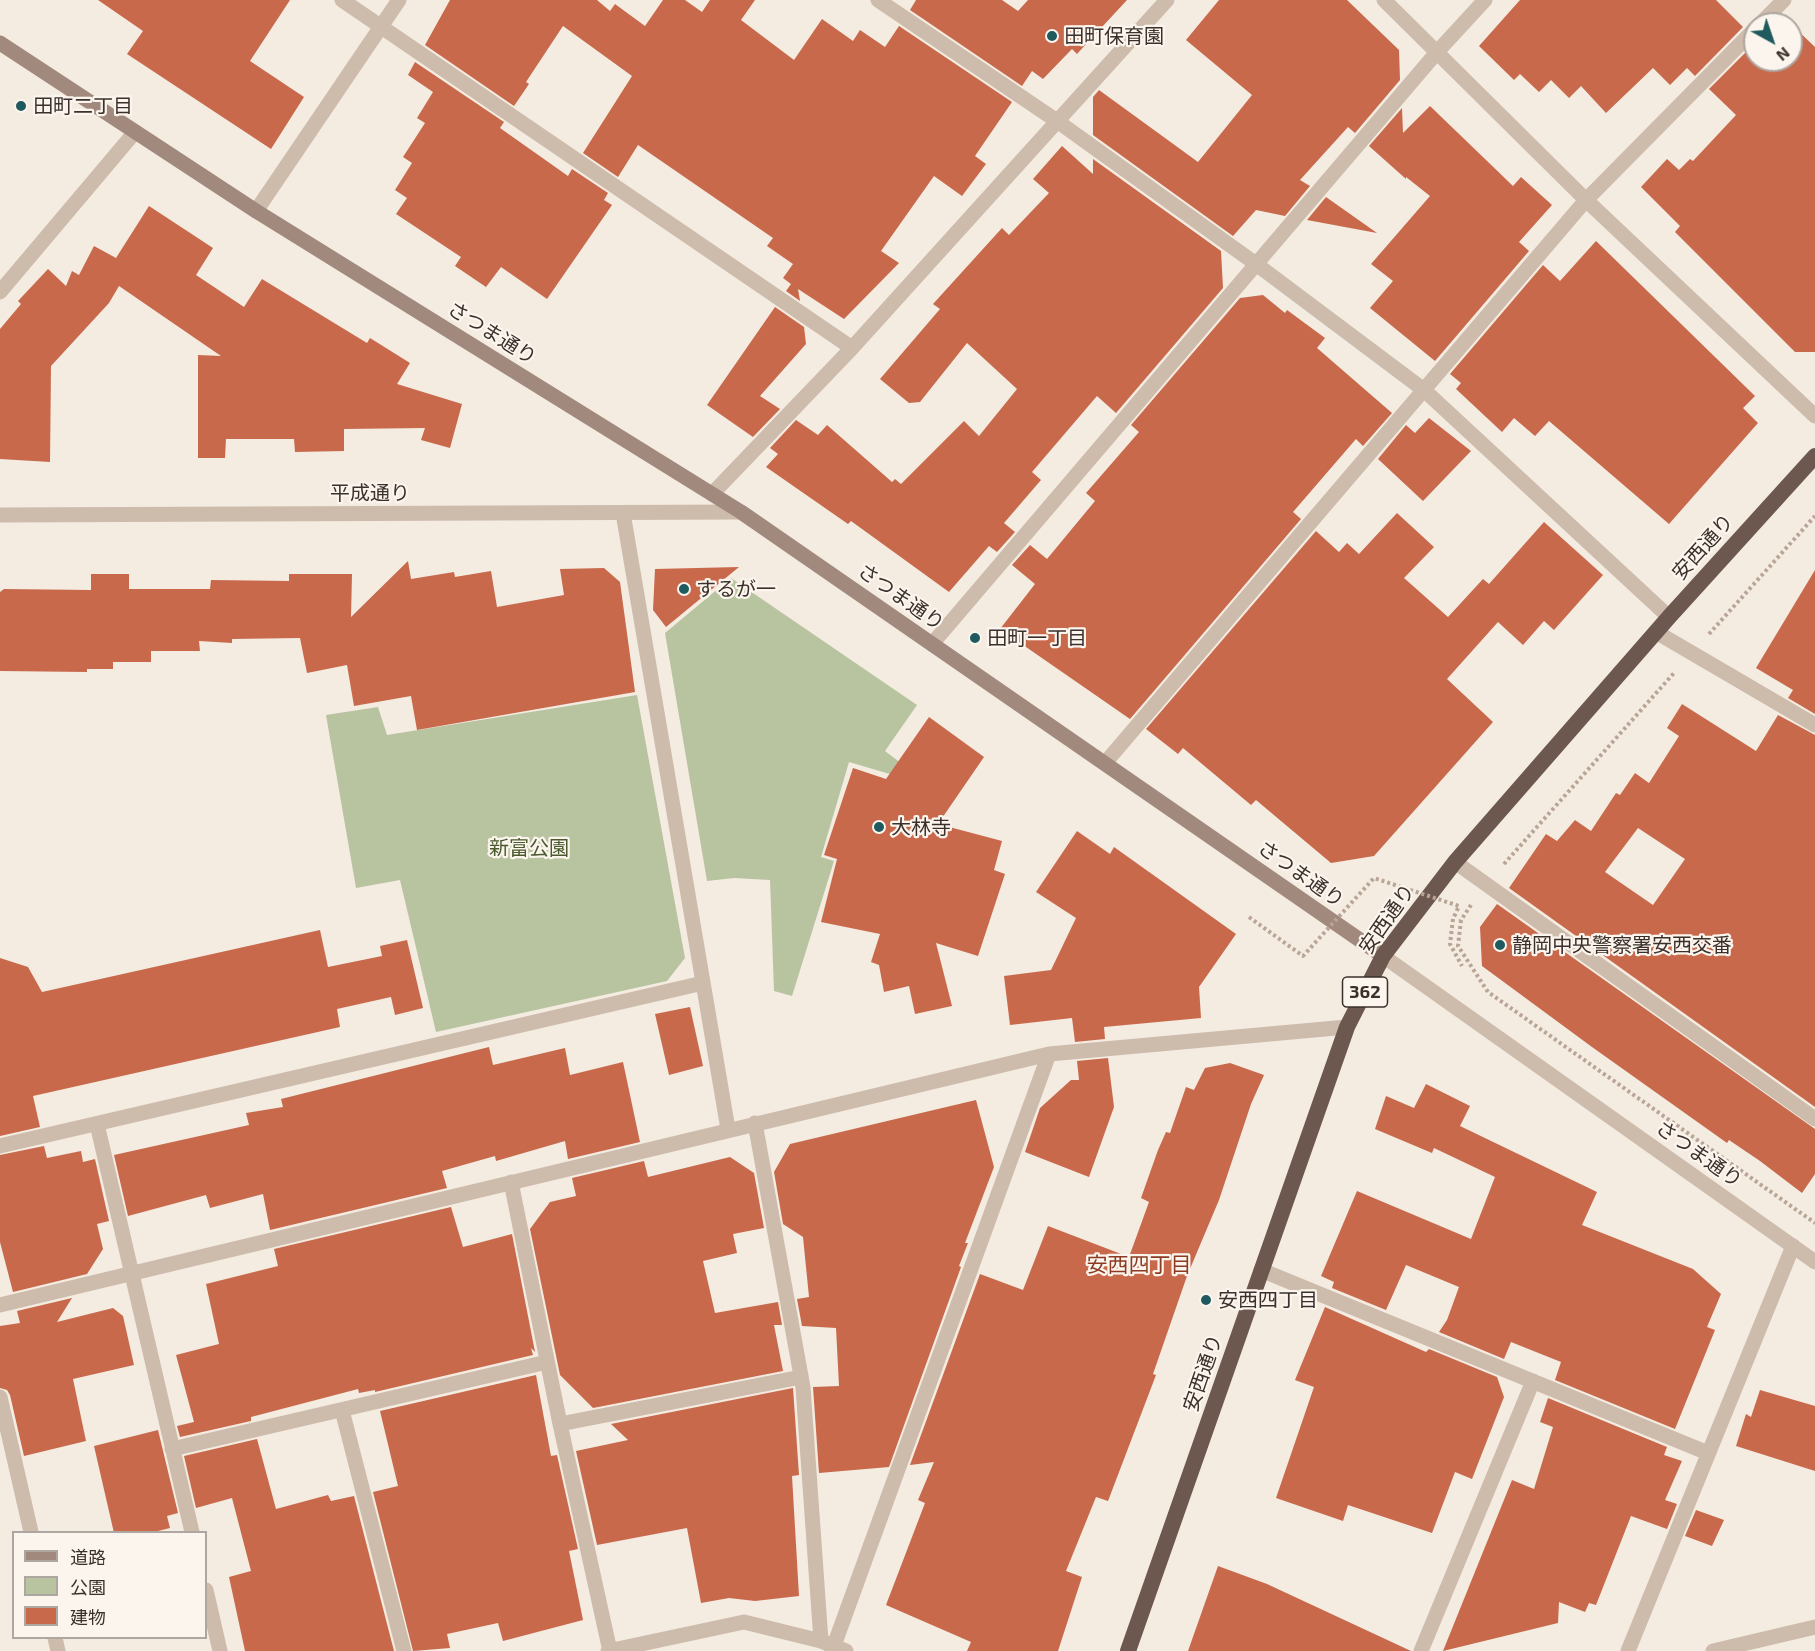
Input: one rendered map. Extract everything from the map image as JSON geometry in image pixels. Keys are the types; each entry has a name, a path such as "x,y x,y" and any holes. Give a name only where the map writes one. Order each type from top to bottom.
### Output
{"highway":[{"name":"安西通り","path":"1383,956 1455,862 1668,617 1815,456"}],"main road":[{"name":"さつま通り","path":"0,43 256,211 741,512 1383,956"},
{"path":"1128,1651 1347,1027 1383,956"}],"street":[{"path":"342,0 852,348"},
{"path":"256,211 399,0"},
{"path":"879,0 1057,121 1256,264 1424,390 1668,617"},
{"path":"712,494 852,348 1167,0"},
{"path":"1384,0 1587,200 1815,416"},
{"path":"932,644 1438,51 1485,0"},
{"path":"1772,12 1784,0"},
{"path":"1105,763 1587,200 1743,41"},
{"path":"0,292 135,132"},
{"name":"平成通り","path":"0,515 741,512"},
{"path":"623,513 728,1129"},
{"path":"1656,632 1815,725"},
{"path":"1455,862 1815,1119"},
{"name":"さつま通り","path":"1383,956 1815,1262"},
{"path":"0,1146 704,983"},
{"path":"0,1305 1049,1054 1347,1027"},
{"path":"833,1647 1049,1054"},
{"path":"755,1123 801,1377 833,1647"},
{"path":"97,1124 192,1531"},
{"path":"511,1182 609,1651 744,1622 833,1647"},
{"path":"1628,1651 1793,1246"},
{"path":"1261,1270 1708,1453"},
{"path":"172,1449 547,1362"},
{"path":"560,1424 801,1377"},
{"path":"1421,1651 1533,1381"},
{"path":"0,1397 31,1531"},
{"path":"342,1410 404,1651"},
{"path":"207,1594 220,1651"},
{"path":"1713,1651 1815,1627"}],"path":[{"path":"1815,516 1486,884 1461,920 1458,946 1488,992 1815,1222"},
{"path":"1249,917 1303,956 1374,878 1459,906 1453,919 1450,944 1462,966"}],"green space":[{"path":"731,578 917,705 885,751 906,767 900,777 849,762 821,857 834,861 792,996 774,991 770,880 734,878 707,881 665,633"},
{"name":"新富公園","path":"637,695 685,958 667,981 436,1032 400,880 356,888 326,715 378,707 387,735"}],"building":[{"path":"98,0 290,0 250,61 304,97 271,149 127,54 143,31"},
{"path":"450,0 597,0 610,11 615,4 645,26 663,0 685,0 702,12 710,0 755,0 741,20 794,60 822,19 853,41 860,30 885,47 899,26 1012,102 975,156 986,164 962,196 934,176 881,251 899,263 844,319 798,289 800,301 786,291 791,284 783,278 793,264 767,246 773,238 638,145 618,177 583,153 632,76 563,26 526,82 529,84 514,106 425,45"},
{"path":"916,0 1002,0 1018,11 1028,0 1127,0 1077,54 1072,49 1043,79 1032,71 1022,86 910,10"},
{"path":"1219,0 1347,0 1399,50 1400,80 1355,133 1348,127 1300,180 1310,186 1285,216 1256,210 1233,236 1093,135 1093,97 1099,90 1198,162 1252,95 1186,40"},
{"path":"1520,0 1716,0 1743,27 1695,76 1687,68 1670,85 1653,68 1606,113 1581,86 1569,98 1551,80 1539,92 1520,74 1514,80 1479,46"},
{"path":"1803,36 1815,47 1815,352 1795,352 1675,232 1680,226 1641,187 1667,159 1679,170 1690,159 1693,161 1736,115 1709,89 1743,55 1743,72 1803,72"},
{"path":"415,62 504,122 500,128 568,176 572,169 608,193 604,200 612,205 547,299 501,267 486,287 455,266 461,257 396,214 407,198 395,190 412,163 403,157 425,123 417,118 433,92 408,75"},
{"path":"1430,106 1513,186 1521,177 1552,205 1519,242 1529,251 1435,361 1370,308 1393,281 1371,264 1430,196 1406,177 1406,179 1369,146 1402,108 1403,133"},
{"path":"1062,146 1093,174 1093,159 1221,251 1223,288 1116,413 1097,396 1032,472 1041,480 1004,523 1015,532 997,552 989,546 949,592 851,521 848,524 766,467 778,454 770,448 796,420 818,435 827,425 892,482 895,479 901,484 964,421 979,436 1017,389 967,343 920,402 909,403 880,379 940,309 933,304 1002,228 1009,235 1049,193 1033,179"},
{"path":"1326,197 1377,233 1307,220"},
{"path":"149,206 213,248 196,275 244,307 262,279 367,343 370,338 410,363 397,384 462,404 450,448 421,440 425,428 344,429 344,451 295,452 294,439 226,439 225,458 198,458 198,355 221,356 119,286 109,303 51,366 50,462 0,459 0,329 21,304 18,301 48,269 66,286 72,271 79,275 94,246 116,258"},
{"path":"1596,241 1755,396 1743,408 1758,423 1669,524 1549,421 1535,436 1514,418 1502,432 1456,389 1461,383 1450,374 1543,265 1560,281"},
{"path":"1263,295 1285,313 1287,310 1325,338 1317,348 1392,413 1363,446 1356,439 1293,512 1301,519 1130,719 1000,629 1035,584 1012,565 1030,545 1047,559 1095,501 1086,493 1139,432 1131,425 1240,298"},
{"path":"775,307 804,327 806,344 760,396 780,409 753,437 707,405"},
{"path":"1429,418 1471,451 1423,501 1378,459 1406,425 1415,433"},
{"path":"1397,513 1434,547 1404,578 1448,617 1483,579 1489,584 1544,522 1603,575 1554,630 1544,621 1523,645 1498,622 1447,679 1493,722 1374,856 1331,863 1256,800 1251,805 1183,748 1178,754 1146,729 1316,531 1339,552 1347,543 1359,554"},
{"path":"408,561 411,579 454,572 455,577 491,571 497,607 564,595 560,569 604,568 620,582 635,692 417,730 411,696 354,706 347,665 307,673 300,638 232,639 232,643 199,641 200,651 151,651 151,662 113,662 113,669 87,669 87,672 0,671 0,592 4,589 91,590 91,574 129,574 129,589 210,589 211,580 289,581 289,574 352,574 351,617"},
{"path":"739,567 666,627 653,610 655,569"},
{"path":"1815,570 1815,714 1788,698 1793,690 1756,668"},
{"path":"1682,704 1756,751 1778,715 1815,735 1815,1107 1509,888 1546,834 1557,841 1575,820 1591,831 1616,793 1620,795 1635,773 1649,783 1679,736 1667,728","holes":["1638,828 1685,859 1653,905 1605,872"]},
{"path":"929,717 984,757 938,824 1002,841 994,870 1005,874 978,956 936,943 952,1006 915,1014 909,986 884,992 879,965 871,962 880,934 821,922 837,859 824,855 853,768 886,779"},
{"path":"1077,831 1110,854 1114,847 1236,934 1199,987 1201,1018 1104,1027 1105,1039 1075,1042 1072,1018 1010,1025 1004,976 1051,970 1076,918 1036,892"},
{"path":"1497,904 1815,1129 1815,1174 1802,1193 1729,1140 1727,1143 1482,966 1480,927"},
{"path":"320,930 328,967 382,956 380,946 407,940 423,1008 395,1015 391,997 337,1009 340,1027 33,1096 40,1127 0,1136 0,958 28,967 42,992"},
{"path":"690,1007 703,1066 669,1075 655,1014"},
{"path":"489,1047 493,1065 565,1048 570,1075 623,1062 640,1142 568,1159 565,1141 496,1161 495,1156 442,1171 447,1188 270,1230 263,1194 210,1208 206,1195 128,1216 114,1155 249,1125 246,1113 283,1107 281,1099"},
{"path":"1108,1058 1114,1107 1089,1177 1025,1152 1040,1108 1071,1080 1079,1080 1077,1061"},
{"path":"1230,1063 1264,1075 1251,1104 1219,1200 1187,1276 1153,1374 1156,1375 1108,1501 1096,1497 1066,1571 1082,1577 1058,1651 967,1651 971,1642 886,1605 925,1503 918,1500 934,1462 910,1465 980,1274 1023,1290 1048,1226 1129,1257 1149,1202 1141,1198 1166,1132 1170,1133 1186,1087 1194,1090 1205,1068"},
{"path":"1426,1084 1470,1106 1460,1126 1597,1192 1582,1225 1693,1269 1721,1294 1707,1327 1715,1330 1675,1429 1555,1380 1561,1362 1511,1342 1504,1359 1439,1332 1447,1320 1459,1287 1406,1265 1386,1310 1332,1288 1334,1282 1321,1276 1357,1191 1471,1239 1495,1177 1434,1148 1432,1153 1375,1129 1386,1096 1414,1108"},
{"path":"976,1100 994,1167 965,1243 968,1243 959,1266 961,1267 889,1467 819,1473 813,1387 839,1386 836,1328 802,1326 797,1299 809,1297 803,1237 783,1224 774,1172 790,1144"},
{"path":"44,1146 47,1158 81,1151 83,1162 95,1159 109,1221 97,1224 103,1249 87,1274 13,1292 0,1242 0,1155"},
{"path":"730,1157 754,1173 764,1228 733,1234 737,1253 703,1261 715,1313 778,1302 782,1325 774,1325 783,1371 593,1408 560,1375 530,1229 550,1202 576,1196 572,1178 644,1161 648,1177"},
{"path":"451,1207 463,1247 512,1234 535,1352 531,1348 533,1355 375,1392 375,1390 359,1393 358,1389 251,1417 251,1421 180,1437 177,1426 194,1422 176,1355 219,1344 206,1284 278,1266 274,1249"},
{"path":"72,1298 57,1322 113,1308 123,1316 134,1365 73,1379 86,1441 24,1456 10,1395 7,1390 0,1388 0,1326 20,1323 17,1311"},
{"path":"1325,1307 1426,1352 1429,1349 1497,1377 1504,1397 1472,1479 1455,1472 1432,1533 1348,1505 1343,1521 1276,1498 1314,1387 1295,1380"},
{"path":"536,1375 551,1456 557,1455 578,1549 569,1551 583,1620 503,1641 498,1623 447,1634 450,1648 413,1651 373,1492 398,1486 380,1411"},
{"path":"793,1388 799,1475 792,1476 799,1596 755,1601 729,1598 701,1603 687,1528 597,1545 576,1451 628,1440 611,1424"},
{"path":"1760,1390 1815,1406 1815,1471 1736,1446 1746,1414 1751,1417"},
{"path":"1548,1398 1667,1447 1664,1455 1682,1461 1665,1500 1677,1504 1667,1529 1631,1516 1596,1605 1589,1603 1585,1612 1559,1602 1558,1623 1443,1651 1512,1480 1534,1489 1553,1427 1540,1422"},
{"path":"158,1430 178,1513 167,1516 170,1528 158,1531 114,1531 94,1446"},
{"path":"257,1439 276,1509 328,1495 331,1501 354,1496 394,1651 245,1651 229,1577 251,1571 232,1498 196,1508 184,1456"},
{"path":"1696,1510 1724,1520 1712,1546 1685,1536"},
{"path":"1218,1566 1267,1584 1411,1651 1188,1651"}],"place":[{"name":"田町保育園","path":"1052,36"},
{"name":"田町二丁目","path":"21,106"},
{"name":"するが一","path":"684,589"},
{"name":"田町一丁目","path":"975,638"},
{"name":"大林寺","path":"879,827"},
{"name":"静岡中央警察署安西交番","path":"1500,945"},
{"name":"安西四丁目","path":"1206,1300"}],"district":[{"name":"安西四丁目","path":"1139,1265"}]}
